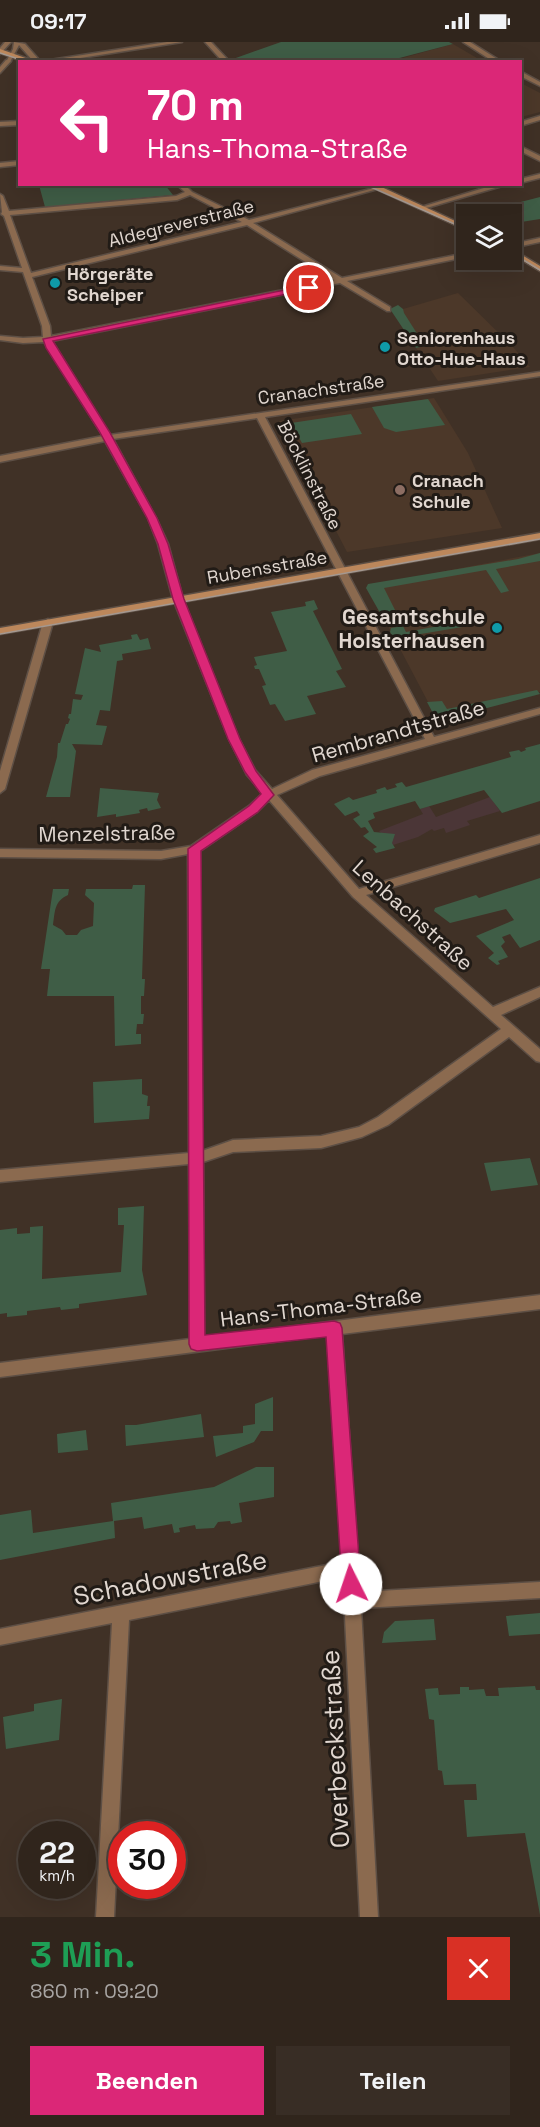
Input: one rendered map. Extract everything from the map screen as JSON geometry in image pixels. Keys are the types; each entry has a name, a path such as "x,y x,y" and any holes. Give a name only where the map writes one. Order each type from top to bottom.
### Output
{"main road":[{"path":"0,51 26,60"},
{"path":"0,59 18,64"},
{"path":"372,186 456,224"},
{"path":"522,257 540,269"},
{"name":"Rubensstraße","path":"0,631 540,536"}],"street":[{"path":"0,51 8,42"},
{"path":"0,71 12,55 17,42 36,60"},
{"path":"54,60 179,42"},
{"path":"208,42 225,60"},
{"path":"466,42 497,60"},
{"path":"522,75 540,84"},
{"path":"522,123 540,118"},
{"path":"0,124 18,123"},
{"path":"522,149 540,159"},
{"path":"0,165 18,163"},
{"path":"522,180 540,176"},
{"path":"181,186 190,193 246,222 387,309"},
{"path":"421,208 499,186"},
{"name":"Aldegreverstraße","path":"0,268 26,273 246,222 376,188"},
{"path":"4,214 177,198 190,193"},
{"name":"Lenbachstraße","path":"0,196 4,214 46,326 48,339 108,438 158,531 178,599 237,747 251,772 268,795 357,894 540,1057"},
{"path":"522,244 540,240"},
{"path":"0,338 15,341 48,339 456,257"},
{"name":"Cranachstraße","path":"0,459 108,438 540,374"},
{"name":"Böcklinstraße","path":"260,415 431,741"},
{"path":"0,789 48,622"},
{"name":"Rembrandtstraße","path":"268,795 316,773 540,711"},
{"name":"Menzelstraße","path":"0,853 161,855 194,849 253,809 268,795"},
{"path":"357,894 540,839"},
{"path":"194,849 197,1344"},
{"path":"492,1013 540,992"},
{"path":"0,1176 197,1158 233,1146 321,1142 362,1132 392,1114 509,1030"},
{"name":"Hans-Thoma-Straße","path":"0,1370 540,1302"},
{"name":"Overbeckstraße","path":"334,1328 353,1600 369,1917"},
{"name":"Schadowstraße","path":"0,1637 350,1568"},
{"path":"353,1600 540,1590"},
{"path":"105,1917 121,1614"}],"shaded area":[{"path":"453,44 480,60 395,60"},
{"path":"522,84 540,93 540,112 522,117"},
{"path":"458,293 530,367 438,381 416,348 425,346 403,313 403,309"},
{"name":"Cranach Schule","path":"434,398 468,453 502,528 347,552 279,421"},
{"name":"Gesamtschule Holsterhausen","path":"540,553 540,692 437,719 367,586"},
{"path":"490,797 500,811 467,821 470,825 446,833 444,828 434,831 432,829 418,837 393,845 379,831 423,814 420,809 429,806 436,817"}],"green space":[{"path":"281,42 449,42 453,44 392,60 233,59"},
{"path":"39,186 166,186 173,195 45,207"},
{"path":"540,197 540,219 522,222 522,204 513,204"},
{"path":"398,305 403,309 425,346 416,348 390,309"},
{"path":"428,399 445,425 396,432 384,428 372,407"},
{"path":"351,414 362,434 302,443 291,423"},
{"path":"540,553 540,561 496,569 509,591 501,593 486,570 384,588 399,618 384,620 366,588 368,584 518,559"},
{"path":"314,600 318,609 313,611 342,669 336,671 346,687 307,696 316,714 285,721 275,704 270,705 262,686 266,685 259,669 255,669 254,666 257,665 254,657 287,651 271,612 306,606 305,602"},
{"path":"477,619 480,624 409,636 414,647 400,650 390,632 391,628 403,626 406,632"},
{"path":"137,634 140,640 148,638 151,649 122,654 123,660 117,661 110,711 100,710 96,725 107,726 102,745 72,744 76,751 70,797 46,797 57,757 58,743 70,719 68,718 71,714 73,699 81,700 83,695 75,694 85,648 101,652 99,645 132,639 131,635"},
{"path":"537,690 540,694 441,720 436,719 427,702 442,701 447,709"},
{"path":"540,744 540,801 502,813 484,790 420,809 415,801 373,813 375,818 368,821 374,832 395,834 392,843 395,848 376,853 373,849 377,847 363,836 369,832 365,827 361,828 353,819 360,815 357,811 345,816 334,804 349,797 353,800 377,793 376,790 385,787 387,790 397,787 395,784 402,782 406,787 511,757 509,752 519,750 521,752 526,750 525,748"},
{"path":"100,788 159,793 157,800 161,808 148,811 147,808 139,810 140,813 116,817 116,814 97,817"},
{"path":"540,878 540,940 520,948 510,934 502,937 505,942 501,946 508,957 498,961 500,964 497,965 488,958 494,953 476,936 514,920 506,909 450,923 434,911 435,908 476,895 479,898"},
{"path":"133,885 145,885 142,979 145,979 144,996 141,996 141,1014 144,1014 143,1024 137,1024 136,1034 141,1034 141,1044 115,1046 114,996 47,996 50,969 41,969 53,889 69,889 68,895 63,897 58,904 53,925 66,935 77,935 81,930 93,926 94,903 85,895 86,889 132,889"},
{"path":"142,1079 142,1094 148,1096 147,1106 150,1106 149,1119 94,1123 93,1082"},
{"path":"530,1158 538,1185 491,1191 484,1163"},
{"path":"144,1206 142,1270 147,1295 79,1304 79,1308 61,1310 60,1307 27,1311 27,1315 7,1317 7,1313 0,1314 0,1230 17,1228 17,1234 30,1233 30,1227 43,1226 42,1279 121,1272 124,1225 118,1225 118,1208"},
{"path":"273,1397 273,1431 261,1431 254,1442 216,1457 213,1436 243,1433 243,1426 255,1424 255,1404"},
{"path":"201,1414 204,1437 126,1446 125,1425"},
{"path":"86,1430 88,1450 58,1453 57,1434"},
{"path":"256,1467 274,1467 274,1497 239,1503 242,1522 231,1524 230,1521 218,1522 214,1528 196,1529 195,1525 179,1528 180,1532 174,1533 172,1524 144,1529 142,1517 114,1521 115,1538 0,1560 0,1515 31,1510 33,1533 113,1521 111,1503 214,1487"},
{"path":"540,1613 540,1634 509,1636 506,1616"},
{"path":"434,1619 436,1640 382,1643 384,1632 395,1621"},
{"path":"535,1686 536,1690 540,1690 540,1915 525,1833 467,1837 464,1800 477,1800 476,1784 444,1785 442,1771 438,1770 434,1720 429,1719 425,1689 438,1688 439,1695 460,1694 460,1687 469,1687 469,1690 484,1689 486,1696 499,1696 498,1688"},
{"path":"62,1699 59,1740 6,1749 3,1717 34,1711 34,1704"}],"tram line":[{"path":"0,53 22,60"},
{"path":"369,186 456,225"},
{"path":"522,259 540,270"},
{"path":"0,634 540,539"}],"place":[{"name":"Hörgeräte Scheiper","path":"55,283"},
{"name":"Seniorenhaus Otto-Hue-Haus","path":"385,347"},
{"name":"Cranach Schule","path":"400,490"},
{"name":"Gesamtschule Holsterhausen","path":"497,628"}],"route":[{"path":"309,288 48,339 48,344 81,393 145,503 163,544 178,599 237,747 251,772 268,795 253,809 194,849 197,1023 197,1344 334,1328 351,1584"}]}
